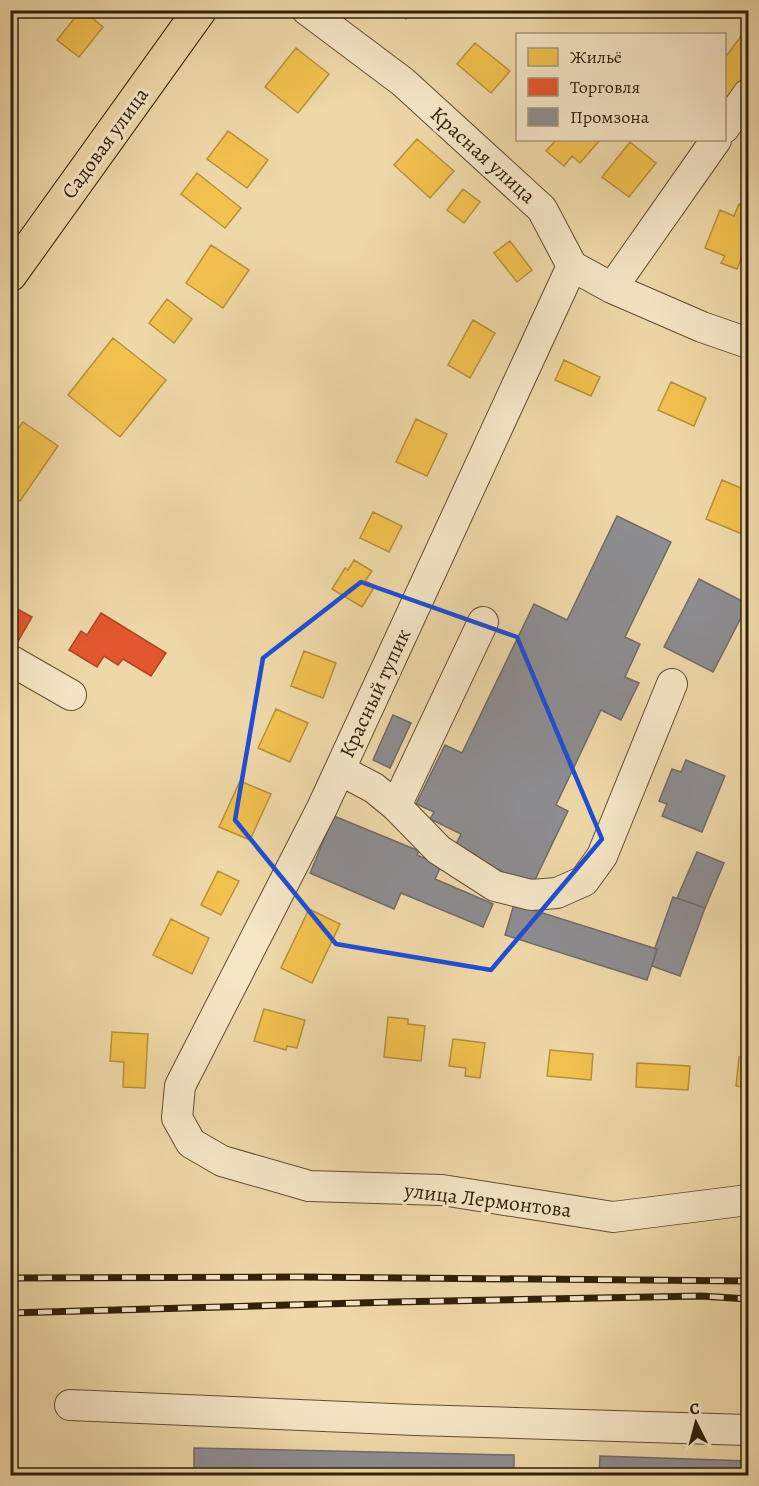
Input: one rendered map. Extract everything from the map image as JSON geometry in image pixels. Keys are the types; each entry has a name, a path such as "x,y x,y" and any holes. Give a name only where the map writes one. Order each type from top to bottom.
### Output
{"main road":[{"name":"Садовая улица","path":"10,275 200,10"}],"street":[{"name":"Красная улица","path":"307,10 403,82 542,209 572,266"},
{"path":"726,125 748,93"},
{"path":"612,288 715,141"},
{"path":"572,266 612,288 702,327 748,343"},
{"name":"Красный тупик","path":"177,1118 180,1086 317,819 572,266"},
{"path":"396,806 483,622"},
{"path":"10,660 71,695"},
{"path":"340,770 374,789 396,806 439,850 495,886 531,895 557,893 584,881 602,856 672,684"},
{"name":"улица Лермонтова","path":"177,1118 191,1143 222,1161 309,1186 442,1190 613,1217 748,1200"},
{"path":"70,1405 415,1420 748,1430"}],"highlighted area":[{"path":"361,582 517,637 602,839 491,970 336,944 235,820 263,658"}],"building: Жильё":[{"path":"81,10 103,27 79,57 57,40"},
{"path":"394,10 412,10 406,19"},
{"path":"744,32 748,35 748,70 726,100 726,56"},
{"path":"475,43 510,71 491,93 457,64"},
{"path":"296,48 329,74 298,113 265,87"},
{"path":"228,131 268,160 247,188 207,159"},
{"path":"417,139 454,171 430,198 394,165"},
{"path":"555,141 599,141 580,163 572,156 564,166 546,151"},
{"path":"630,142 656,163 629,197 602,177"},
{"path":"197,173 241,208 225,228 181,194"},
{"path":"463,189 480,202 464,223 447,210"},
{"path":"739,204 748,208 748,241 737,269 721,263 725,256 705,248 720,210 734,216"},
{"path":"510,241 532,270 517,282 494,253"},
{"path":"211,245 249,270 223,308 186,283"},
{"path":"167,299 192,319 174,343 149,323"},
{"path":"473,320 495,333 470,378 448,365"},
{"path":"113,338 166,380 120,437 68,395"},
{"path":"564,360 600,377 591,396 555,380"},
{"path":"671,382 706,398 694,426 658,410"},
{"path":"416,419 447,434 427,476 396,462"},
{"path":"23,422 58,446 20,501 10,495 10,439"},
{"path":"722,480 748,491 748,517 742,534 706,519"},
{"path":"373,512 402,526 389,552 360,538"},
{"path":"354,560 372,571 365,581 375,586 362,607 332,589 345,568 348,570"},
{"path":"304,651 336,663 323,698 291,686"},
{"path":"276,709 308,723 290,762 258,748"},
{"path":"240,781 271,794 250,840 219,827"},
{"path":"218,871 239,881 221,915 201,905"},
{"path":"309,909 340,924 312,983 281,968"},
{"path":"171,919 209,938 192,974 153,955"},
{"path":"264,1009 305,1020 297,1048 287,1046 286,1050 254,1041"},
{"path":"388,1017 408,1019 408,1024 425,1026 421,1061 384,1057"},
{"path":"112,1032 148,1034 145,1088 123,1087 124,1062 110,1061"},
{"path":"453,1039 485,1043 480,1078 465,1076 466,1068 449,1066"},
{"path":"550,1050 593,1054 591,1080 547,1076"},
{"path":"739,1057 748,1058 748,1088 736,1086"},
{"path":"637,1063 690,1066 688,1090 636,1087"}],"building: Торговля":[{"path":"10,605 32,617 17,643 10,639"},
{"path":"101,613 166,653 151,676 123,659 118,665 104,656 97,667 69,650 81,631 87,635"}],"building: Промзона":[{"path":"617,516 671,542 625,637 640,644 625,677 639,683 621,720 601,710 556,805 568,811 532,886 454,848 461,834 430,819 434,812 416,804 445,745 462,753 534,604 567,620"},
{"path":"699,579 748,604 713,672 664,647"},
{"path":"393,715 411,723 390,768 373,760"},
{"path":"686,760 725,776 702,832 662,816 667,804 659,801 672,769 681,772"},
{"path":"334,816 419,851 417,855 441,866 435,879 493,904 483,927 401,893 394,909 310,873"},
{"path":"697,852 724,863 705,908 677,898"},
{"path":"673,897 705,908 680,976 652,966 657,949 655,948"},
{"path":"514,904 657,949 647,980 505,935"},
{"path":"194,1448 514,1455 514,1476 194,1476"},
{"path":"600,1456 748,1461 748,1476 599,1476"}],"railway":[{"path":"10,1278 299,1277 748,1281"},
{"path":"10,1313 701,1296 748,1299"}]}
